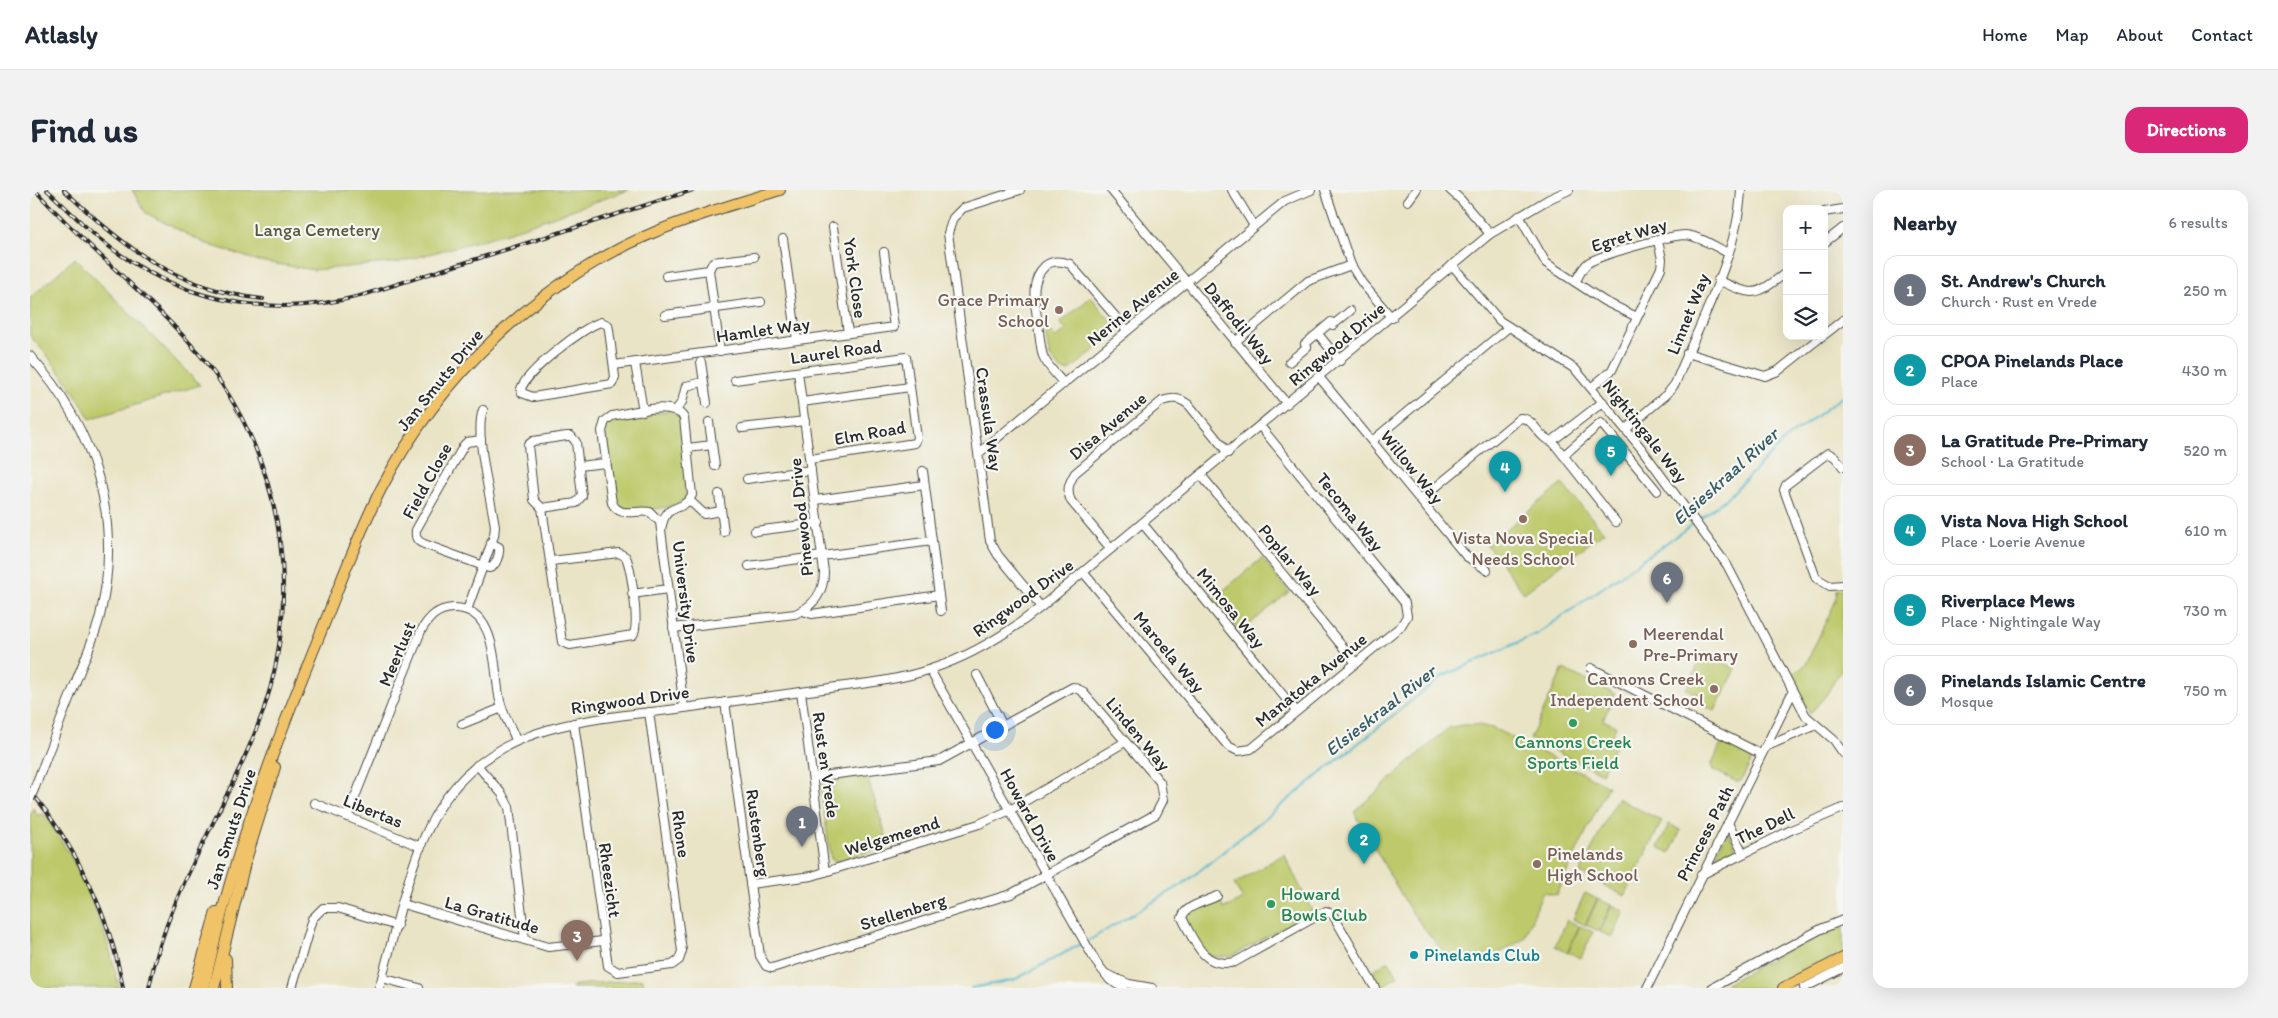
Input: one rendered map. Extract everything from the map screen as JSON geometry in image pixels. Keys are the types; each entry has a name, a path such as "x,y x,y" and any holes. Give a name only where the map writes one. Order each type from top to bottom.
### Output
{"main road":[{"name":"Jan Smuts Drive","path":"204,988 236,863 276,741 363,529 391,470 430,411 496,336 542,297 614,251 656,231 780,190"},
{"name":"Jan Smuts Drive","path":"214,988 245,863 300,683"},
{"path":"194,988 217,909 236,863"},
{"path":"227,933 227,988"},
{"path":"1784,988 1843,958"}],"street":[{"name":"Crassula Way","path":"1020,190 963,208 953,218 948,233 990,541 998,555 1041,607"},
{"name":"Daffodil Way","path":"1111,190 1287,404"},
{"path":"1232,190 1254,226"},
{"name":"Nerine Avenue","path":"979,453 1254,226 1290,198 1311,190"},
{"path":"1325,190 1351,265 1362,284 1392,318"},
{"path":"1408,201 1416,190"},
{"path":"1450,190 1490,234"},
{"name":"Ringwood Drive","path":"379,988 403,904 429,827 447,797 477,765 516,740 549,728 649,712 877,682 930,670 990,643 1041,607 1143,524 1392,318 1490,234 1519,216 1547,195 1568,190"},
{"name":"Linnet Way","path":"1626,429 1672,390 1728,254 1741,202 1742,190"},
{"path":"1828,211 1843,209"},
{"path":"1519,216 1546,263 1575,282 1637,317"},
{"name":"York Close","path":"833,228 848,333"},
{"path":"1828,240 1843,228"},
{"name":"Egret Way","path":"1575,282 1584,268 1592,261 1632,247 1679,236 1691,236 1728,254"},
{"path":"784,239 797,340"},
{"path":"1592,387 1612,370 1661,268 1662,259 1658,242"},
{"name":"Hamlet Way","path":"614,365 894,327 884,252"},
{"path":"720,351 709,270 713,262 754,257"},
{"path":"1064,384 1046,361 1042,350 1034,291 1038,274 1043,268 1057,261 1070,264 1127,330"},
{"path":"1235,342 1308,281 1351,265"},
{"name":"Nightingale Way","path":"1452,265 1493,315 1571,366 1592,387 1626,429 1727,565 1792,693 1814,726 1834,740 1842,749"},
{"path":"666,276 709,270"},
{"path":"1718,280 1743,291 1757,292 1783,275"},
{"path":"665,315 761,302"},
{"path":"1289,362 1308,347 1305,344 1331,322 1333,325 1350,311"},
{"path":"1828,331 1843,320"},
{"path":"601,322 608,325 614,365 615,380 609,386 534,397 525,396 521,389 524,381 564,346 591,326 601,322"},
{"path":"1372,442 1509,327"},
{"path":"1318,334 1340,361"},
{"path":"1687,353 1764,376 1778,371 1817,340"},
{"path":"30,356 59,392 88,445 105,503 108,549 103,601 93,638 30,799"},
{"name":"Laurel Road","path":"735,380 906,357 911,389"},
{"path":"701,362 707,403"},
{"path":"635,363 643,411"},
{"name":"Pinewood Drive","path":"798,372 823,557 824,580 822,589 815,602"},
{"name":"Willow Way","path":"1319,377 1466,556 1487,570"},
{"path":"676,410 682,402 686,386 703,382"},
{"path":"802,402 911,389"},
{"name":"Elm Road","path":"810,459 915,444 917,438 911,389"},
{"name":"Disa Avenue","path":"1111,549 1068,494 1068,486 1075,472 1162,401 1168,399 1182,400 1189,405 1228,453"},
{"path":"1552,441 1603,402"},
{"path":"665,408 676,410 684,418 693,490 689,500 682,506 669,510 623,513 615,508 605,463 602,431 605,421 612,416 643,411 665,408"},
{"name":"Field Close","path":"467,610 495,526 481,440 480,417 483,410"},
{"path":"1420,500 1520,418 1529,420 1543,437 1552,441 1616,522"},
{"path":"742,428 805,421"},
{"path":"709,422 715,466"},
{"path":"1564,455 1601,423 1657,491"},
{"name":"Tecoma Way","path":"1260,426 1405,603 1407,610 1405,621"},
{"path":"542,508 576,503 582,496 576,442 571,436 533,441 528,445 534,500 542,508 551,561 560,638 565,645 633,636 636,629 632,594 627,559 623,554 551,561"},
{"name":"Field Close","path":"481,440 467,442 464,445 416,530 416,536 418,541 424,544 483,566"},
{"path":"688,448 712,445"},
{"path":"1839,586 1819,582 1814,575 1784,490 1786,485 1828,454 1835,457 1843,467"},
{"path":"579,466 605,463"},
{"path":"747,479 811,470"},
{"path":"922,472 942,611"},
{"name":"Poplar Way","path":"1201,475 1356,663"},
{"path":"816,500 924,485"},
{"path":"719,494 724,532"},
{"path":"689,500 704,514 721,512"},
{"name":"University Drive","path":"661,530 664,517 669,510"},
{"name":"University Drive","path":"650,512 657,517 661,530 684,708"},
{"path":"755,530 819,523"},
{"name":"Mimosa Way","path":"1143,524 1296,711"},
{"path":"749,566 932,541"},
{"name":"Maroela Way","path":"1083,572 1232,750"},
{"path":"632,594 668,589"},
{"path":"803,611 812,614 939,595"},
{"path":"673,628 786,616 803,611 815,602 830,610"},
{"name":"Meerlust","path":"347,817 427,621 433,614 448,608 467,610"},
{"path":"467,610 475,615 489,636 502,708 516,740"},
{"name":"Manatoka Avenue","path":"1232,750 1245,752 1251,749 1405,621"},
{"path":"1591,668 1763,750 1814,726"},
{"name":"Howard Drive","path":"930,670 1092,955 1110,980 1123,988"},
{"path":"814,777 933,762 947,758 1002,726 977,675"},
{"name":"Linden Way","path":"1002,726 1067,688 1073,687 1082,691 1160,782 1163,791 1161,809"},
{"name":"Rust en Vrede","path":"801,692 814,777 825,872"},
{"name":"Princess Path","path":"1646,988 1792,693"},
{"name":"Rustenberg","path":"725,702 760,956 766,966"},
{"path":"462,724 502,708"},
{"name":"Rhone","path":"649,712 682,951 679,960"},
{"name":"Rheezicht","path":"574,723 608,966 618,972 672,965 679,960"},
{"name":"Welgemeend","path":"750,884 812,876 969,827 1010,810 1125,742"},
{"path":"477,765 502,794 509,807 525,940"},
{"name":"Libertas","path":"314,803 421,847"},
{"name":"The Dell","path":"1701,875 1791,830 1843,808"},
{"name":"Stellenberg","path":"766,966 778,968 1011,894 1047,876 1156,814 1161,809"},
{"path":"1728,823 1743,853"},
{"path":"1217,896 1188,908 1182,918 1200,953 1211,961 1220,964 1235,962 1324,911 1333,915 1375,988"},
{"name":"La Gratitude","path":"403,904 553,948 603,941"},
{"path":"292,988 312,919 323,908 338,908 397,926"},
{"path":"1712,988 1769,956 1843,920"},
{"path":"1804,988 1813,986 1843,968"},
{"path":"1106,974 1129,984 1148,988"},
{"path":"382,978 419,988"}],"green space":[{"name":"Langa Cemetery","path":"132,190 629,190 503,234 400,262 314,270 258,261 204,243 146,213"},
{"path":"75,258 200,385 90,419 63,376 30,336 30,298"},
{"path":"1091,297 1115,326 1114,334 1069,371 1061,370 1049,355 1046,334 1049,331 1056,338 1066,330 1060,323"},
{"path":"671,411 680,418 691,489 688,499 669,506 653,509 616,508 605,427 613,419"},
{"path":"1562,484 1604,532 1524,593 1487,545"},
{"path":"1262,558 1289,592 1240,632 1213,599"},
{"path":"1843,588 1843,667 1826,695 1810,714 1790,675 1805,666 1836,600 1837,590"},
{"path":"1704,653 1736,669 1715,711 1696,702 1699,695 1686,689"},
{"name":"Cannons Creek Sports Field","path":"1563,669 1615,694 1603,720 1616,726 1610,740 1616,743 1602,773 1530,739"},
{"path":"1461,725 1493,728 1608,786 1556,895 1543,892 1524,939 1489,959 1469,962 1452,957 1439,947 1410,910 1354,812 1439,736 1449,728"},
{"path":"1726,741 1751,754 1753,758 1741,781 1737,782 1713,770 1711,765 1722,742"},
{"path":"867,776 889,845 838,862 831,859 820,785 822,781"},
{"path":"1617,798 1662,821 1625,896 1580,873"},
{"path":"33,808 37,815 44,814 81,875 107,941 119,988 30,988 30,817"},
{"path":"1669,824 1681,830 1670,853 1658,847"},
{"path":"1728,831 1738,852 1713,867 1711,866"},
{"name":"Howard Bowls Club","path":"1284,854 1312,911 1232,956 1215,957 1203,953 1185,919 1188,912 1218,898 1224,909 1243,899 1234,884"},
{"path":"1585,893 1597,899 1585,925 1573,919"},
{"path":"1598,899 1611,905 1599,931 1586,925"},
{"path":"1612,905 1624,911 1613,937 1600,932"},
{"path":"1567,920 1579,926 1567,952 1555,946"},
{"path":"1843,924 1843,954 1817,965 1777,988 1719,988 1807,939"},
{"path":"1580,926 1593,932 1581,958 1568,952"},
{"path":"1389,961 1398,976 1382,986 1373,970"},
{"path":"643,979 644,988 572,988 574,985"}],"waterway":[{"name":"Elsieskraal River","path":"1697,521 1727,498 1786,439 1843,396"},
{"name":"Elsieskraal River","path":"1088,941 1183,884 1441,677 1537,634 1693,524"},
{"name":"Elsieskraal River","path":"971,988 1014,980 1083,943"}],"railway":[{"path":"35,190 181,333 200,355 229,396 253,441 269,488 280,538 283,588 280,638 270,687 254,735 195,859 168,922 149,988"},
{"path":"47,190 111,248 149,272 177,285 206,295 236,302 267,305 298,305 360,296 693,190"},
{"path":"64,190 86,211 130,247 178,276 232,294 263,299"},
{"path":"30,790 62,835 89,883 109,934 123,988"}],"place":[{"name":"Grace Primary School","path":"1059,310"},
{"name":"Riverplace Mews","path":"1611,476"},
{"name":"Vista Nova High School","path":"1505,492"},
{"name":"Vista Nova Special Needs School","path":"1523,519"},
{"name":"Pinelands Islamic Centre","path":"1667,603"},
{"name":"Meerendal Pre-Primary","path":"1633,644"},
{"name":"Cannons Creek Independent School","path":"1714,689"},
{"name":"Cannons Creek Sports Field","path":"1573,723"},
{"name":"St. Andrew's Church","path":"802,847"},
{"name":"CPOA Pinelands Place","path":"1364,864"},
{"name":"Pinelands High School","path":"1537,864"},
{"name":"Howard Bowls Club","path":"1271,904"},
{"name":"Pinelands Club","path":"1414,955"},
{"name":"La Gratitude Pre-Primary","path":"577,961"}]}
